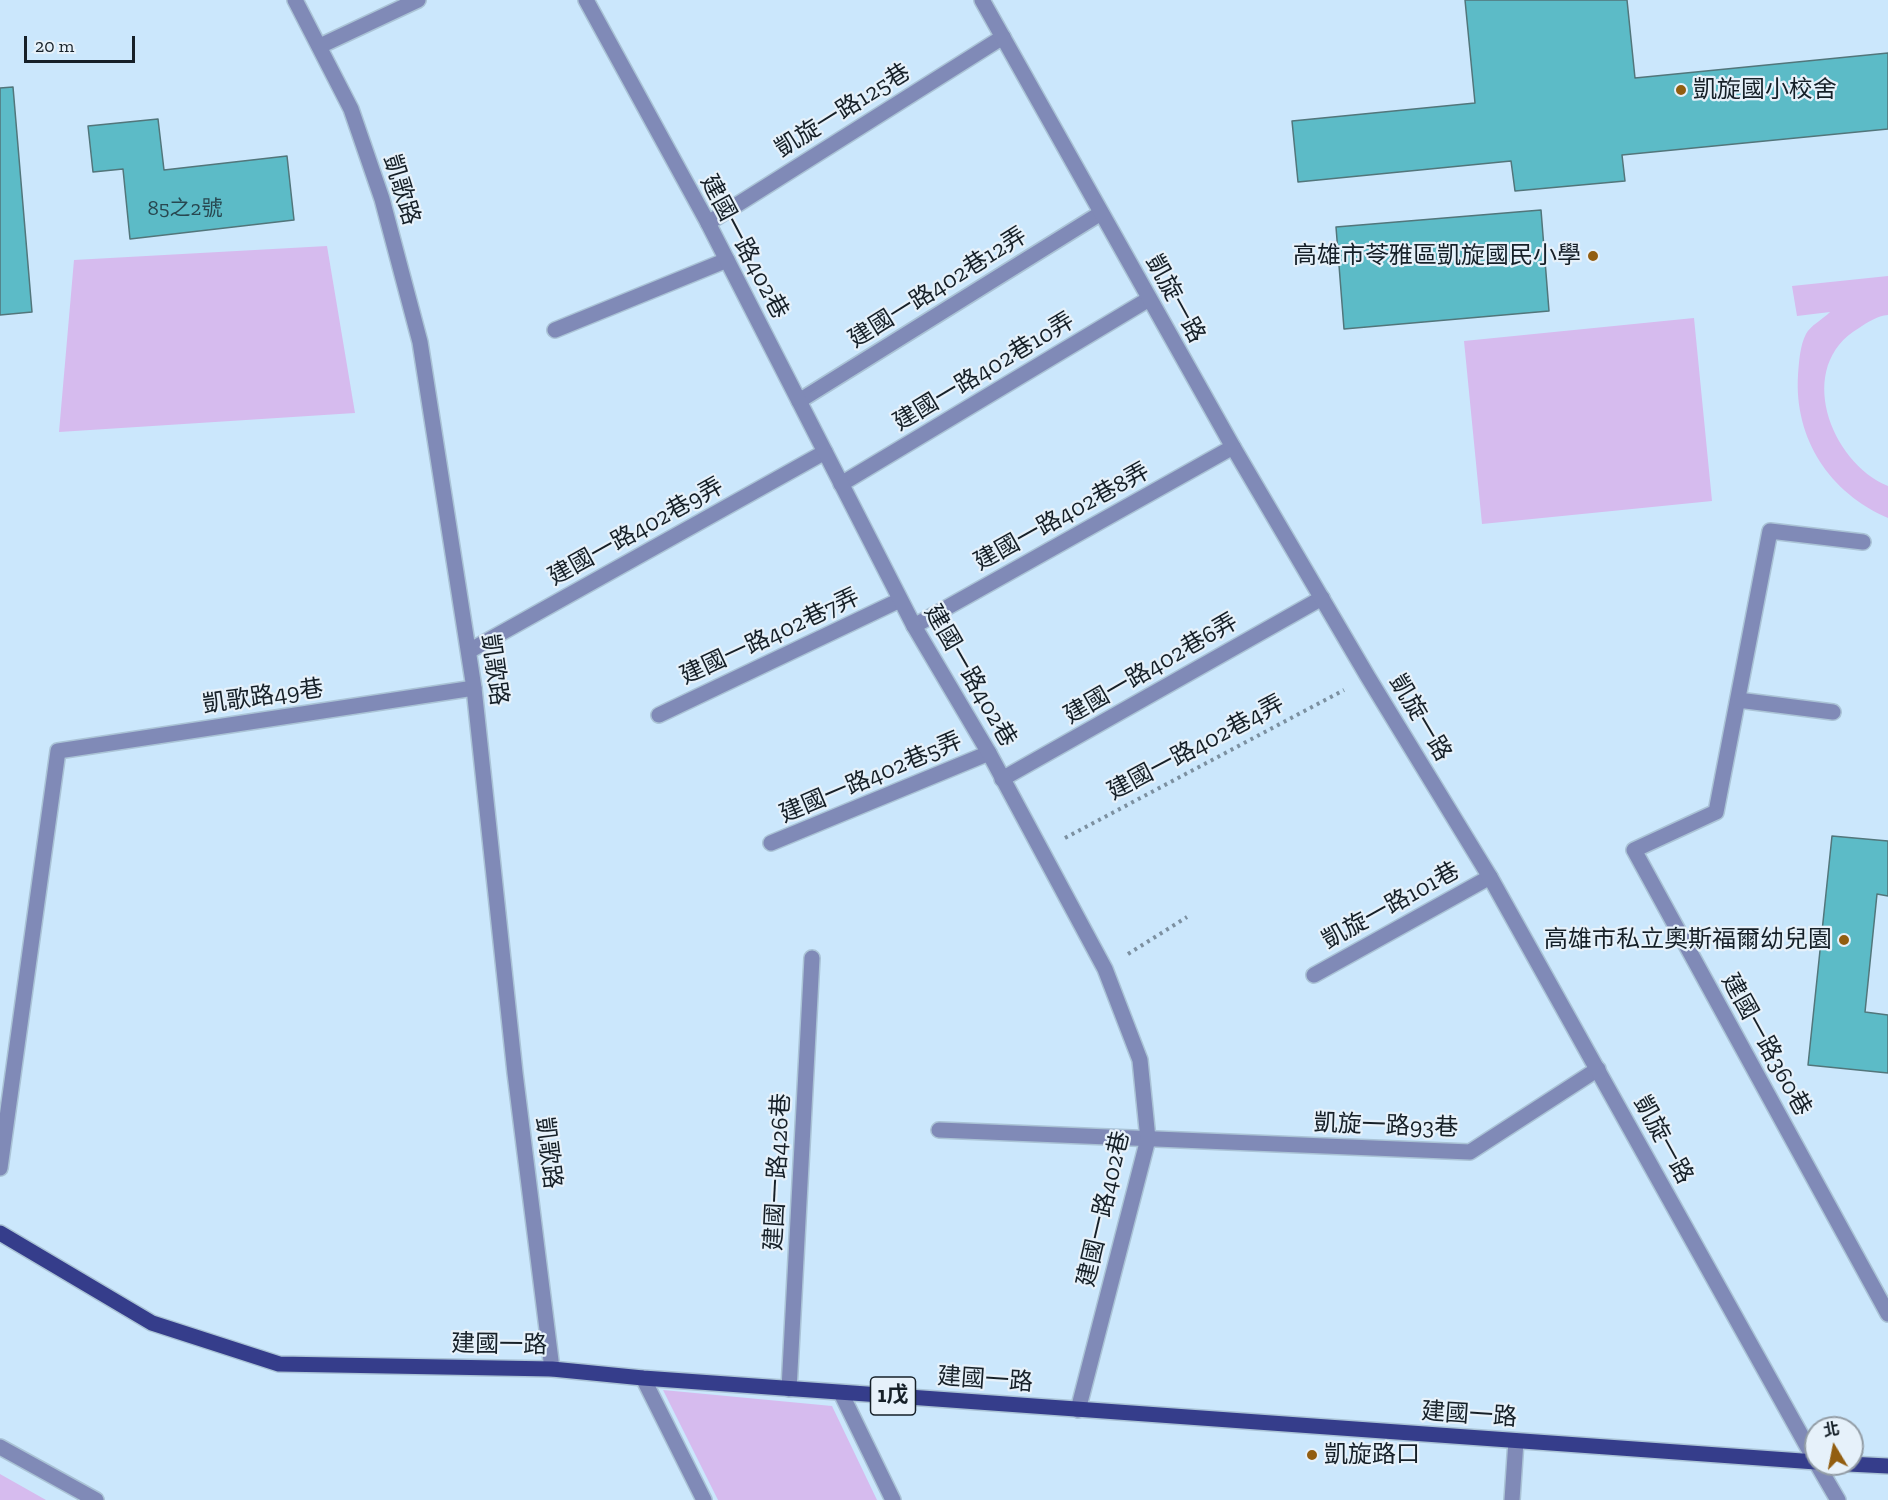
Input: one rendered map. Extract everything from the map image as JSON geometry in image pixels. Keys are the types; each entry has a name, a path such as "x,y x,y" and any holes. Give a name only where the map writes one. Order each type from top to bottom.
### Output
{"main road":[{"name":"建國一路","path":"0,1233 152,1323 279,1364 552,1369 841,1393 1804,1462"},
{"path":"1864,1465 1888,1466"}],"street":[{"name":"凱歌路","path":"295,0 351,109 382,199 420,342 474,688 515,1073 552,1369"},
{"path":"320,46 418,0"},
{"name":"建國一路402巷","path":"586,0 708,223 900,600 989,753 1105,969 1140,1060 1148,1139 1078,1410"},
{"name":"凱旋一路","path":"982,0 1233,447 1368,677 1490,877 1804,1441"},
{"name":"凱旋一路125巷","path":"708,223 1003,38"},
{"name":"建國一路402巷12弄","path":"799,401 1101,213"},
{"path":"555,330 727,260"},
{"name":"建國一路402巷10弄","path":"842,484 1149,299"},
{"name":"建國一路402巷8弄","path":"914,626 1233,447"},
{"name":"建國一路402巷9弄","path":"469,651 825,452"},
{"name":"建國一路360巷","path":"1863,542 1770,531 1716,812 1634,850 1888,1314"},
{"name":"建國一路402巷6弄","path":"1002,779 1322,598"},
{"name":"建國一路402巷7弄","path":"659,715 900,600"},
{"name":"凱歌路49巷","path":"0,1168 58,750 474,688"},
{"path":"1738,700 1833,712"},
{"name":"建國一路402巷5弄","path":"771,843 989,753"},
{"name":"凱旋一路101巷","path":"1314,975 1490,877"},
{"name":"建國一路426巷","path":"789,1389 812,958"},
{"name":"凱旋一路93巷","path":"939,1130 1470,1152 1598,1069"},
{"path":"643,1378 704,1500"},
{"path":"841,1393 893,1500"},
{"path":"1512,1500 1516,1441"},
{"path":"0,1447 96,1500"},
{"name":"凱旋一路","path":"1824,1476 1838,1500"}],"path":[{"name":"建國一路402巷4弄","path":"1040,851 1368,677"},
{"path":"1105,969 1187,917"}],"shaded area":[{"path":"327,246 355,413 59,432 74,260"},
{"path":"1888,276 1888,315 1876,318 1859,328 1839,345 1828,365 1824,388 1827,412 1836,435 1850,457 1867,474 1888,486 1888,518 1867,507 1833,479 1809,442 1798,398 1800,354 1808,331 1830,312 1797,316 1792,286"},
{"path":"1694,318 1712,501 1482,524 1464,341"},
{"path":"663,1390 832,1406 877,1500 718,1500"},
{"path":"0,1474 46,1500 0,1500"}],"building":[{"name":"凱旋國小校舍","path":"1465,0 1627,0 1635,78 1888,53 1888,129 1622,155 1625,181 1515,191 1511,161 1298,182 1292,121 1475,103"},
{"path":"13,87 32,312 0,315 0,88"},
{"path":"158,119 164,170 287,156 294,220 130,239 123,169 93,172 88,126"},
{"path":"1541,210 1549,311 1344,329 1336,227"},
{"path":"1832,836 1888,841 1888,896 1877,894 1865,1012 1888,1015 1888,1073 1808,1065"}],"place":[{"name":"凱旋國小校舍","path":"1681,90"},
{"name":"高雄市苓雅區凱旋國民小學","path":"1593,256"},
{"name":"高雄市私立奧斯福爾幼兒園","path":"1844,940"},
{"name":"凱旋路口","path":"1312,1455"}]}
